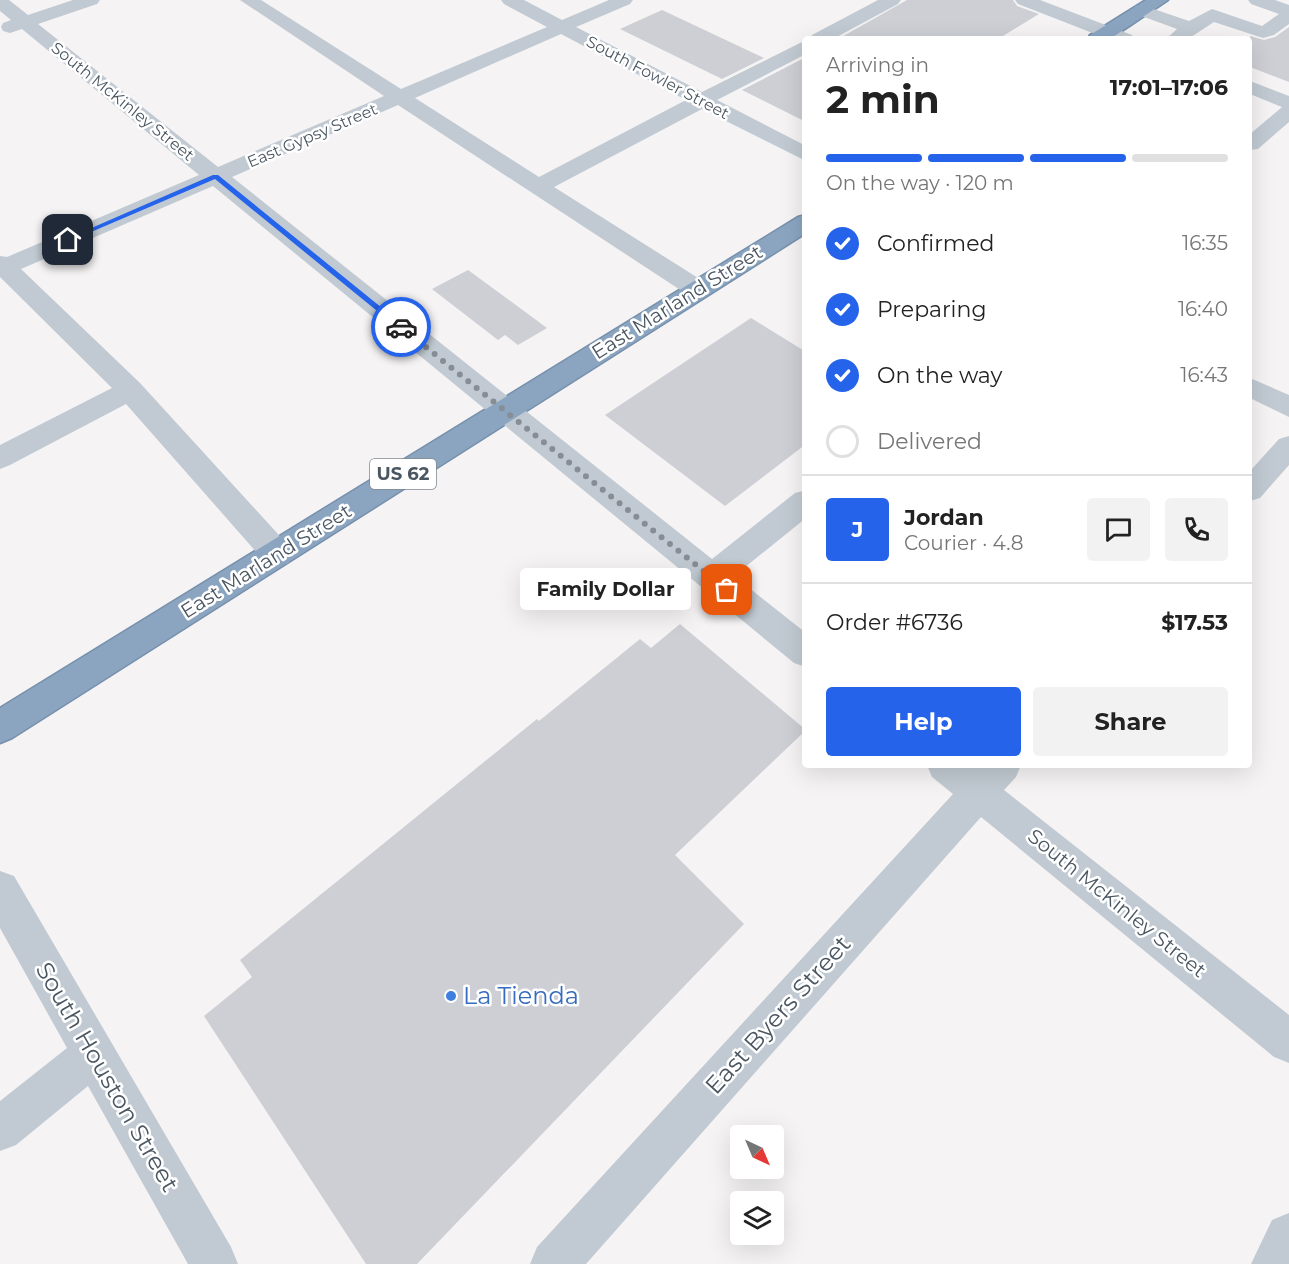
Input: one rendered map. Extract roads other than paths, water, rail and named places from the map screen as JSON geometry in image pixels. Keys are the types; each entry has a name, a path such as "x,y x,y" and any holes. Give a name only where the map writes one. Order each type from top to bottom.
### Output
{"highway":[{"path":"1111,36 1142,10 1159,0"},
{"name":"East Marland Street","path":"0,727 802,225"}],"street":[{"path":"0,30 91,0"},
{"path":"249,0 401,96 698,290"},
{"name":"South Fowler Street","path":"510,0 802,153"},
{"name":"East Gypsy Street","path":"1,267 624,0"},
{"path":"825,36 892,0"},
{"path":"1024,0 1108,36"},
{"path":"1179,36 1212,15 1258,31 1267,31 1289,13 1257,0"},
{"name":"South McKinley Street","path":"0,2 802,650"},
{"path":"1142,10 1191,28"},
{"path":"539,186 802,48"},
{"path":"1252,88 1289,103"},
{"path":"1252,142 1289,112"},
{"path":"1,267 130,390 277,554"},
{"path":"1252,388 1289,407"},
{"path":"0,458 130,390"},
{"path":"1252,488 1289,446"},
{"path":"711,577 802,504"},
{"name":"South McKinley Street","path":"956,768 991,778 1289,1042"},
{"name":"East Byers Street","path":"554,1264 991,778"},
{"name":"South Houston Street","path":"0,890 214,1264"},
{"path":"0,1129 94,1054"},
{"path":"1275,1264 1289,1237"}],"place":[{"name":"Family Dollar","path":"727,590"},
{"name":"La Tienda","path":"451,996"}]}
